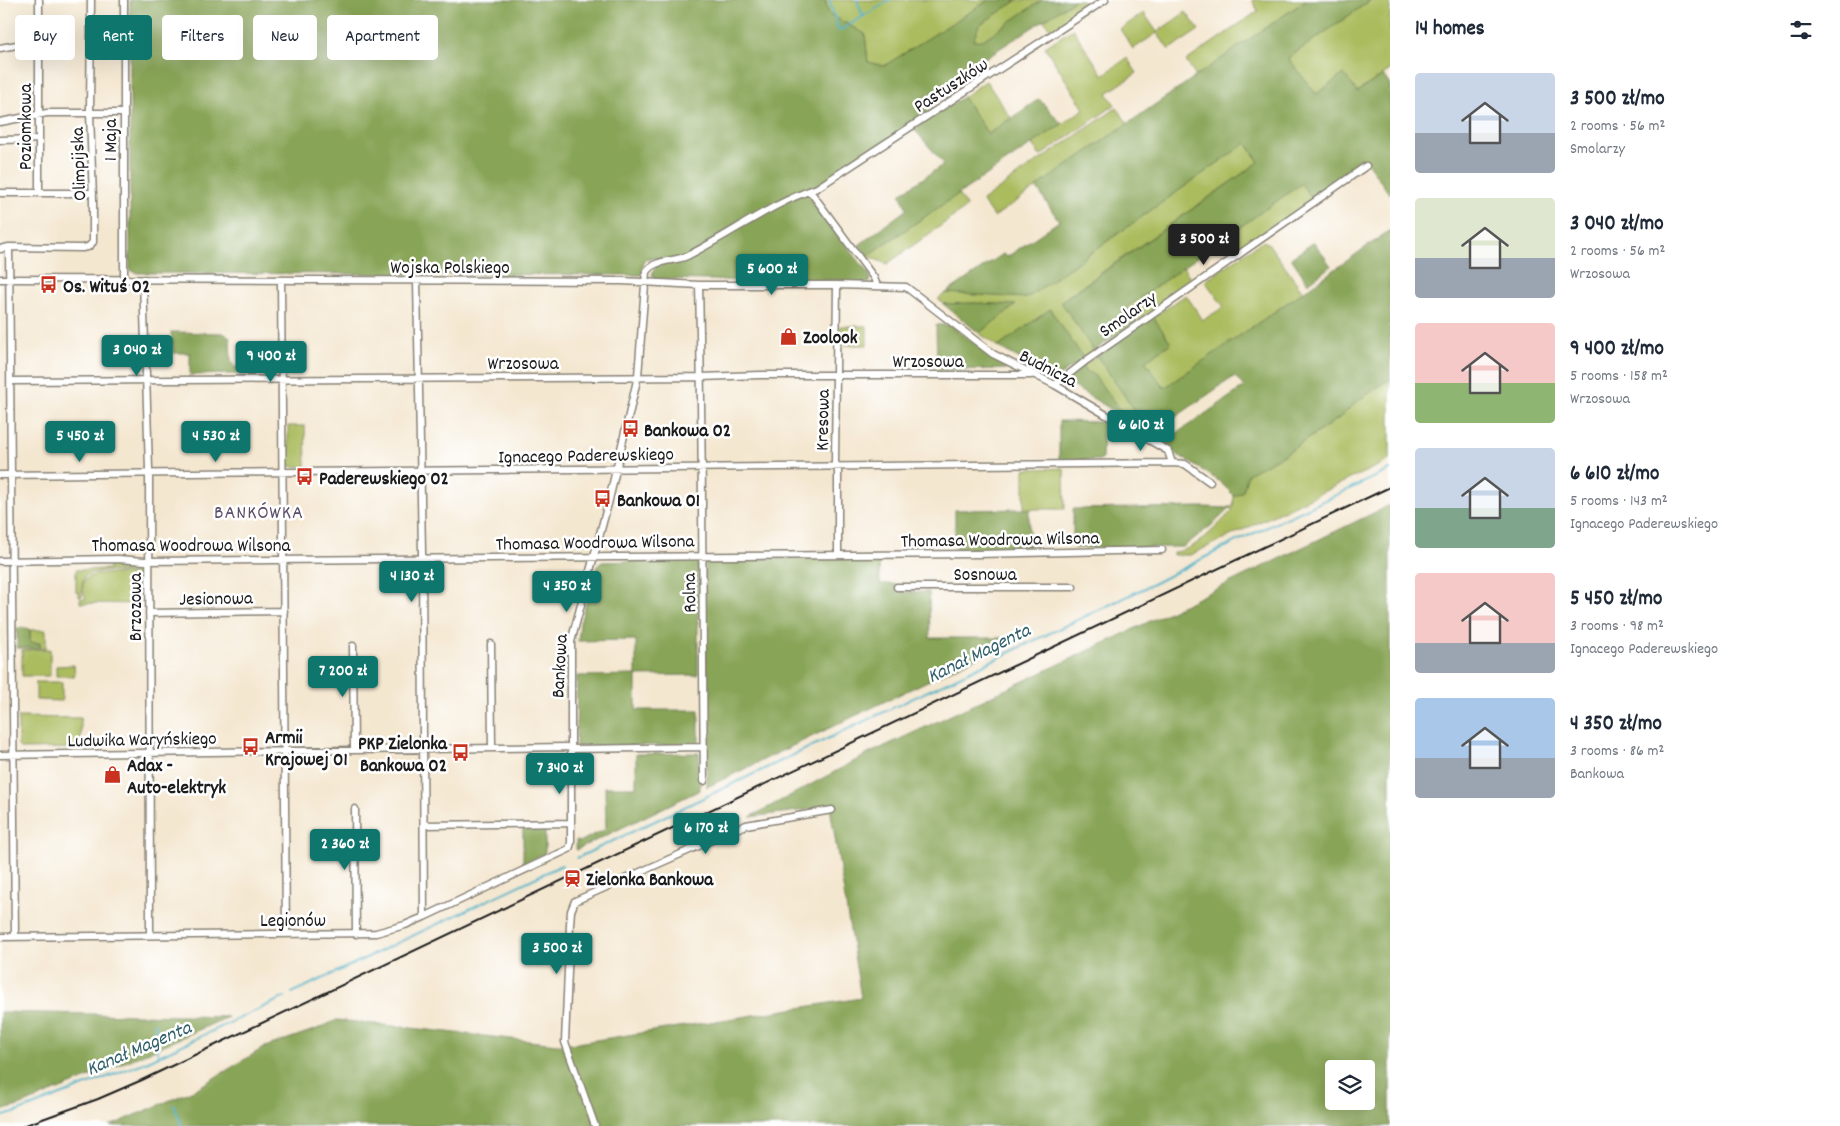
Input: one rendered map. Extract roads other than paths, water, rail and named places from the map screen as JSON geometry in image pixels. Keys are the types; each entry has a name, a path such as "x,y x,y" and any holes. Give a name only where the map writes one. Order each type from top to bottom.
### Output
{"street":[{"name":"Poziomkowa","path":"39,0 39,15"},
{"name":"Olimpijska","path":"0,250 9,247 88,247 94,240 90,112 91,0"},
{"name":"1 Maja","path":"124,0 124,280"},
{"name":"Pastuszków","path":"645,282 646,272 651,265 686,257 793,196 810,191 837,176 1105,0"},
{"path":"0,48 15,45"},
{"name":"Poziomkowa","path":"39,60 39,193"},
{"path":"0,122 46,113 124,113"},
{"path":"0,140 39,139"},
{"name":"Smolarzy","path":"1055,385 1087,360 1366,166"},
{"path":"810,191 874,278 877,286"},
{"path":"0,193 93,194"},
{"path":"9,247 15,937"},
{"name":"Wojska Polskiego","path":"0,279 645,282 699,286 901,286"},
{"name":"Brzozowa","path":"144,280 149,474 150,935"},
{"path":"280,281 286,934"},
{"path":"417,281 422,471 424,917"},
{"name":"Bankowa","path":"569,849 571,843 571,642 594,557 638,376 645,282"},
{"name":"Kresowa","path":"837,285 836,467 838,554"},
{"name":"Rolna","path":"699,286 703,468 704,781"},
{"name":"Budnicza","path":"901,286 916,293 993,354 1055,385 1168,451 1172,463"},
{"name":"Wrzosowa","path":"11,381 419,377 701,377 760,375 1035,375"},
{"name":"Ignacego Paderewskiego","path":"0,474 282,473 1032,463 1172,463"},
{"path":"1172,463 1185,464 1210,482"},
{"name":"Thomasa Woodrowa Wilsona","path":"0,561 996,554 1162,550"},
{"name":"Sosnowa","path":"897,588 1073,587"},
{"name":"Jesionowa","path":"149,613 284,611"},
{"path":"491,644 492,748"},
{"path":"354,646 354,750"},
{"name":"Ludwika Waryńskiego","path":"0,754 704,747"},
{"path":"355,809 356,934"},
{"path":"595,1126 565,1042 571,910 573,904 579,898 746,825 832,810"},
{"path":"424,825 571,823"},
{"name":"Legionów","path":"0,937 376,933 405,925 424,917 569,849"}],"waterway":[{"path":"829,0 839,31 890,0"},
{"path":"857,0 863,16"},
{"name":"Kanał Magenta","path":"577,858 1151,585 1235,542 1390,470"},
{"name":"Kanał Magenta","path":"292,993 562,865"},
{"name":"Kanał Magenta","path":"0,1117 146,1062 285,997"},
{"path":"155,1023 158,1056"},
{"path":"174,1105 182,1126"}],"railway":[{"path":"23,1126 98,1099 142,1080 1390,487"}],"place":[{"name":"Os. Wituś 02","path":"49,285"},
{"name":"Zoolook","path":"789,336"},
{"name":"Bankowa 02","path":"630,429"},
{"name":"Paderewskiego 02","path":"305,477"},
{"name":"Bankowa 01","path":"603,499"},
{"name":"Armii Krajowej 01","path":"251,747"},
{"name":"PKP Zielonka Bankowa 02","path":"461,753"},
{"name":"Adax - Auto-elektryk","path":"113,775"},
{"name":"Zielonka Bankowa","path":"572,878"}],"district":[{"name":"BANKÓWKA","path":"259,511"}]}
